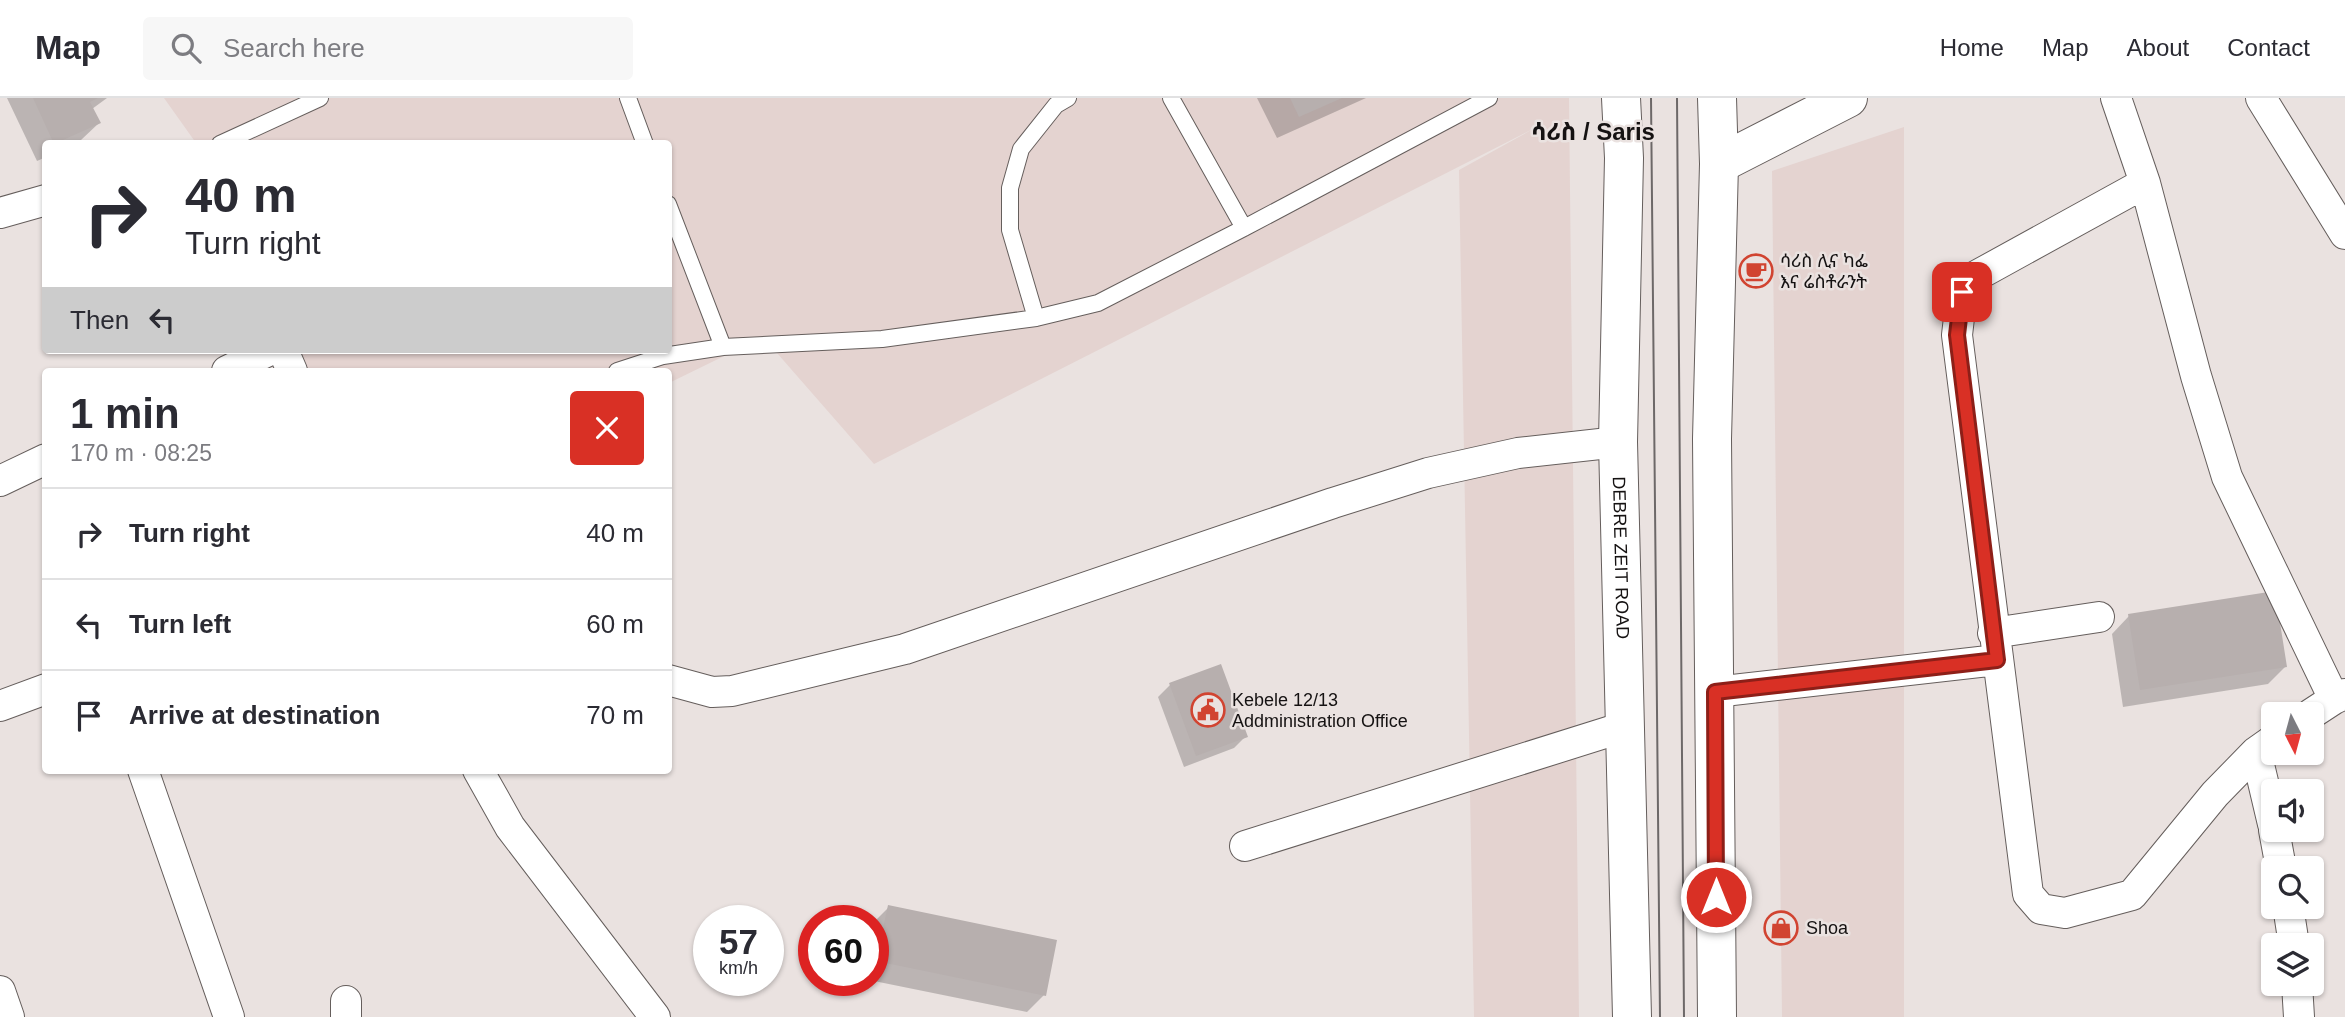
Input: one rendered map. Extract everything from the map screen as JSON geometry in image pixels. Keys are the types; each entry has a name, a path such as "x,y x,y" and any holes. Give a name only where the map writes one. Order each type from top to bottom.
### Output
{"main road":[{"name":"DEBRE ZEIT ROAD","path":"1621,98 1624,158 1618,442 1632,1017"},
{"path":"1717,1017 1712,439 1719,164 1718,98"},
{"path":"1719,164 1848,98"}],"street":[{"path":"2116,98 2145,183 2196,376 2228,477 2330,702"},
{"path":"2261,98 2345,234"},
{"path":"2145,183 1976,276 1962,292 1957,335 2028,894 2041,909 2065,913 2132,895 2215,794 2261,750"},
{"path":"0,213 42,201"},
{"path":"233,368 262,354"},
{"path":"672,681 712,692 732,691 905,649 1428,473 1518,453 1618,442"},
{"path":"0,481 42,461"},
{"path":"1715,692 1995,646 2099,617"},
{"path":"0,706 42,690"},
{"path":"1245,846 1627,726"},
{"path":"144,774 229,1017"},
{"path":"480,774 510,827 655,1017"},
{"path":"0,991 9,1017"},
{"path":"2298,996 2299,1017"}],"lane":[{"path":"229,140 320,98"},
{"path":"628,98 644,140"},
{"path":"1036,318 1010,229 1010,188 1021,149 1056,105 1068,98"},
{"path":"1171,98 1244,228"},
{"path":"626,368 663,356 723,346 882,339 1036,318 1098,303 1489,98"},
{"path":"672,214 723,346"}],"shaded area":[{"path":"164,98 1569,98 1579,1017 1474,1017 1459,170 1535,128 874,464 763,337 672,382 672,368 297,368 291,354 672,354 672,140 194,140"},
{"path":"1904,127 1904,1017 1782,1017 1772,171"}],"building":[{"path":"33,98 98,98 90,102 101,123 63,140 52,140"},
{"path":"1290,98 1342,98 1299,117"},
{"path":"2275,591 2287,667 2140,690 2128,614"},
{"name":"Kebele 12/13 Addministration Office","path":"1221,664 1248,737 1196,756 1169,683"},
{"path":"889,905 1057,940 1046,996 889,964"}],"tram line":[{"path":"1651,98 1660,1017"},
{"path":"1677,98 1684,1017"}],"place":[{"name":"ሳሪስ ሊና ካፌ እና ሬስቶራንት","path":"1756,271"},
{"name":"Kebele 12/13 Addministration Office","path":"1208,710"},
{"name":"Shoa","path":"1781,928"}],"district":[{"name":"ሳሪስ / Saris","path":"1593,132"}],"route":[{"path":"1716,897 1715,692 1997,660 1957,335 1962,292"}]}
